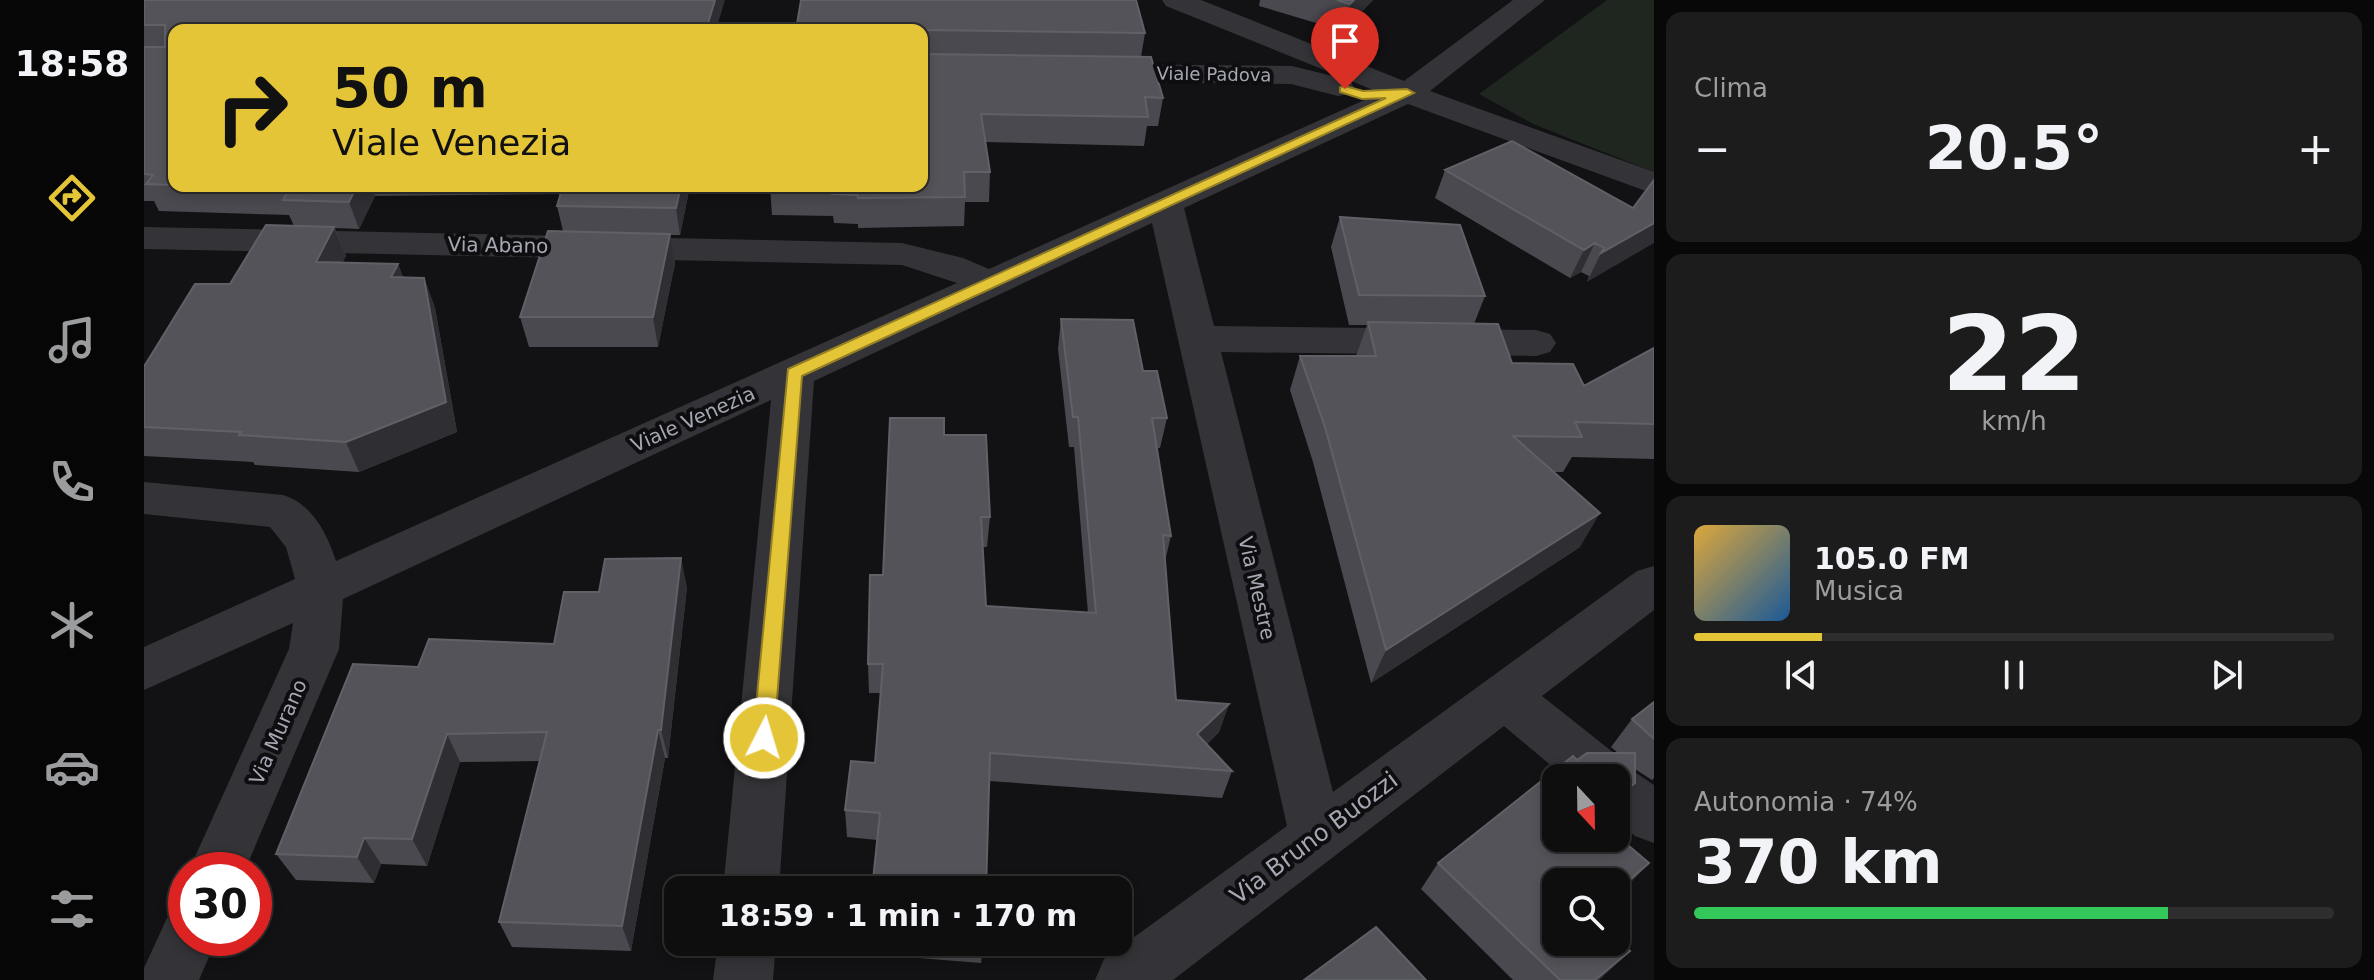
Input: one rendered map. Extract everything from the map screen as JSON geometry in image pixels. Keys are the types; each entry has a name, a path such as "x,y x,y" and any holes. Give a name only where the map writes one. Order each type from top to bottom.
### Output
{"street":[{"path":"1176,0 1407,93 1654,184"},
{"name":"Viale Venezia","path":"144,669 1407,93 1531,0"},
{"path":"1285,44 1299,59 1300,68 1292,75"},
{"name":"Viale Padova","path":"1061,72 1292,75 1362,95 1407,93"},
{"name":"Via Mestre","path":"1165,203 1317,836"},
{"name":"Via Abano","path":"144,238 902,254 950,266 990,283"},
{"path":"1197,339 1536,343"},
{"path":"752,876 794,373"},
{"path":"144,498 283,512 307,541 321,588"},
{"name":"Via Bruno Buozzi","path":"1125,980 1654,584"},
{"name":"Via Murano","path":"225,852 314,649 321,588"},
{"path":"1504,696 1588,764"},
{"path":"1630,798 1654,818"},
{"path":"169,980 180,956"},
{"path":"743,980 746,956"}],"shaded area":[{"path":"1607,0 1654,0 1654,172 1533,124 1479,94"}],"building":[{"path":"144,0 715,0 708,24 168,24 168,185 146,184 153,175 144,174 144,47 165,47 165,25 144,25"},
{"path":"801,0 1136,0 1145,33 928,30 928,24 797,24"},
{"path":"928,54 1151,57 1163,98 1145,97 1148,117 981,114 990,172 964,172 965,197 858,198 857,195 832,194 928,192"},
{"path":"1512,141 1633,208 1654,180 1654,223 1601,253 1604,248 1595,243 1584,250 1445,170"},
{"path":"288,192 354,192 349,202 283,200"},
{"path":"561,192 680,192 676,208 557,206"},
{"path":"1340,217 1460,225 1485,296 1359,295"},
{"path":"266,225 334,227 316,262 398,264 391,277 424,278 446,402 346,442 144,427 144,365 195,284 230,284"},
{"path":"548,231 670,234 653,317 520,317"},
{"path":"1061,319 1133,320 1143,371 1157,371 1167,418 1152,418 1171,536 1163,535 1176,700 1229,704 1197,734 1232,771 990,753 986,876 873,876 880,813 845,810 851,761 875,763 883,664 868,664 870,575 883,575 890,418 944,418 944,435 986,435 990,517 981,517 986,606 1096,613 1078,417 1073,417"},
{"path":"1368,322 1498,324 1512,363 1573,364 1584,386 1654,348 1654,424 1575,422 1582,437 1513,436 1600,513 1386,650 1325,427 1300,356 1376,356"},
{"path":"681,558 661,730 658,730 622,926 499,922 547,732 447,734 412,839 364,838 357,857 276,854 353,664 418,667 429,639 554,644 564,592 599,592 605,559"},
{"path":"1654,702 1654,739 1632,719"},
{"path":"1587,753 1635,753 1635,783 1630,787 1630,764 1563,764 1573,756 1577,760"},
{"path":"1542,781 1542,852 1630,852 1630,847 1649,863 1630,880 1630,868 1542,868 1542,956 1624,956 1595,980 1560,980 1438,863"},
{"path":"1376,927 1426,980 1304,980"}],"route":[{"path":"764,738 794,373 1407,93 1362,95 1345,89"}]}
